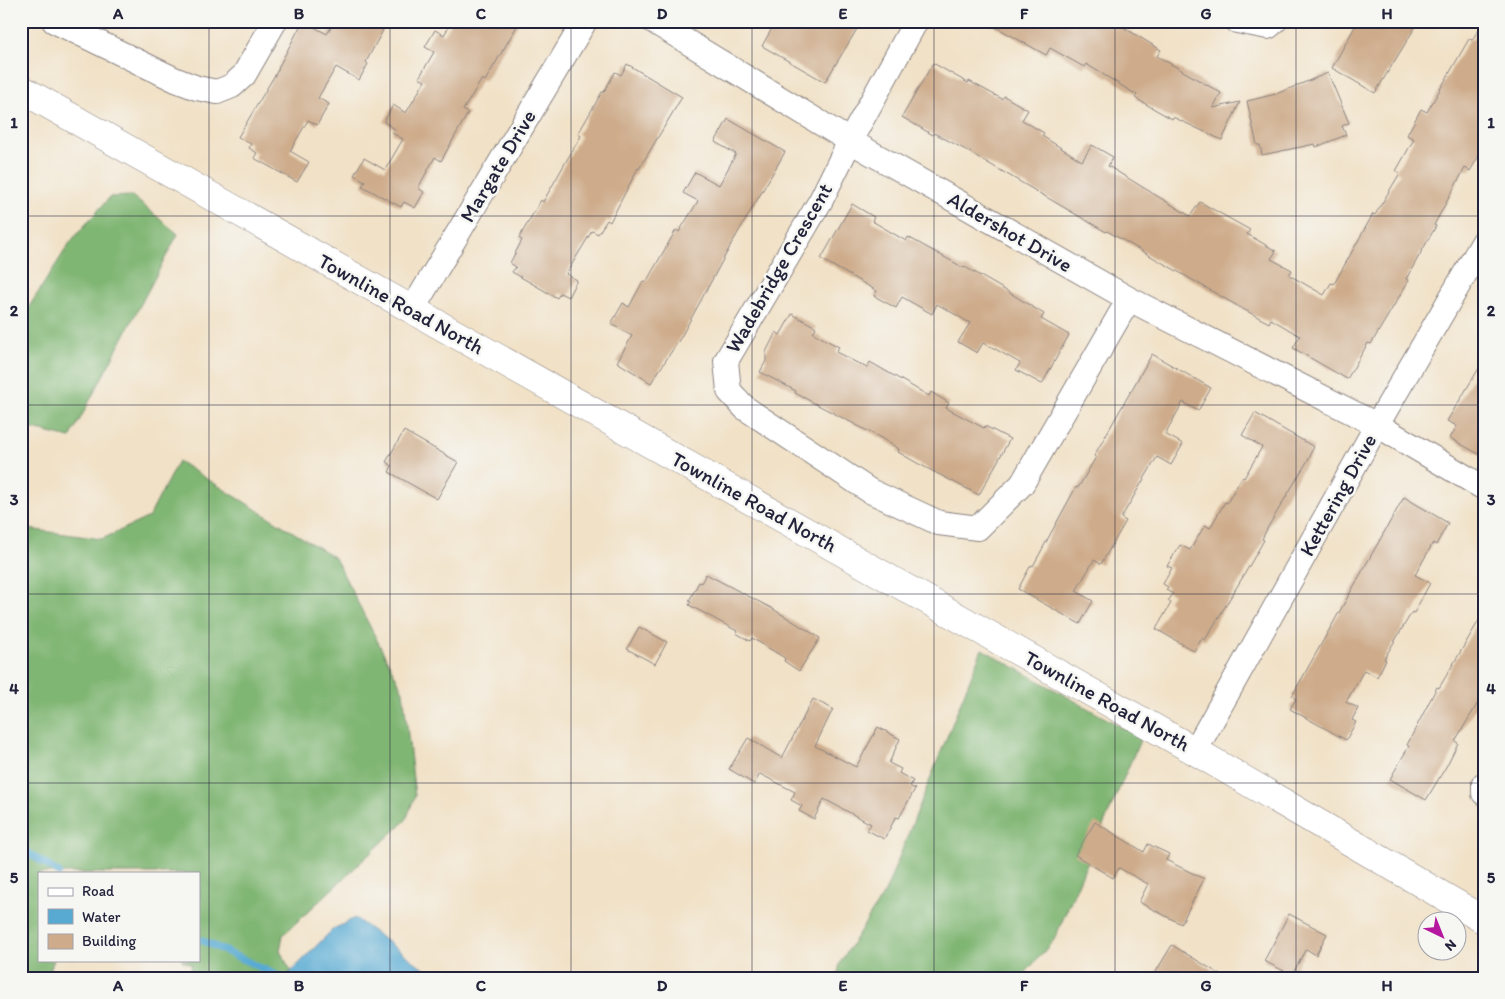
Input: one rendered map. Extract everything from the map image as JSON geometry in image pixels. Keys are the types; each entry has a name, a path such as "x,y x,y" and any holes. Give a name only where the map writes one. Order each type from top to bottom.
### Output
{"main road":[{"name":"Townline Road North","path":"21,89 1195,751 1484,920"}],"street":[{"path":"54,21 176,80 197,88 217,92 232,86 244,76 275,21"},
{"name":"Margate Drive","path":"412,310 585,21"},
{"name":"Aldershot Drive","path":"653,21 850,141 1129,300 1378,425 1484,488"},
{"name":"Wadebridge Crescent","path":"916,21 850,141 821,200 726,360 729,391 745,408 870,491 939,523 978,528 1022,484 1129,300"},
{"path":"1237,21 1268,27 1275,21"},
{"name":"Kettering Drive","path":"1195,751 1378,425 1484,242"},
{"path":"1484,784 1484,793"}],"green space":[{"path":"132,196 178,234 70,438 21,426 21,312 25,313 71,241 110,197"},
{"path":"178,461 335,558 403,691 415,796 406,820 283,935 280,951 291,971 285,978 185,978 192,965 185,962 200,962 200,872 38,872 38,962 53,962 47,978 21,978 21,528 102,539 149,517"},
{"path":"982,649 1141,738 1054,940 1021,978 837,978 840,963 886,890"}],"water":[{"path":"355,918 422,967 448,978 285,978 332,930"}],"building":[{"path":"303,21 327,34 335,21 367,21 383,30 359,80 336,67 318,98 329,104 317,125 308,120 290,151 309,162 297,182 254,158 257,153 249,148 251,144 238,137 279,68"},
{"path":"452,21 520,21 485,81 482,79 463,110 468,113 441,161 435,157 418,188 424,192 415,208 404,202 401,207 362,186 365,181 354,175 364,158 385,170 403,139 392,133 395,129 384,122 393,105 406,113 425,81 419,78 434,52 425,47 435,30 444,35"},
{"path":"776,21 844,21 857,29 825,82 762,46"},
{"path":"985,21 1113,21 1161,50 1157,56 1221,93 1213,108 1240,102 1222,140 1173,117 1172,119 1135,98 1137,95 1086,64 1084,67 1050,48 1046,55"},
{"path":"1358,21 1419,21 1375,93 1332,68"},
{"path":"1484,21 1484,147 1470,171 1465,168 1434,225 1436,226 1406,279 1409,280 1371,344 1368,343 1347,379 1293,348 1300,336 1271,319 1269,323 1243,309 964,149 934,133 933,135 902,117 933,63 968,83 969,81 1002,99 1004,96 1028,110 1022,120 1044,133 1042,136 1082,161 1092,145 1113,157 1108,166 1190,216 1200,202 1250,230 1247,234 1276,251 1271,259 1292,270 1289,275 1324,295 1331,283 1334,284 1373,214 1375,215 1400,173 1396,171 1414,139 1407,135 1421,109 1427,112 1469,39 1472,40"},
{"path":"627,64 682,97 638,168 610,222 607,220 598,234 592,231 566,274 577,280 568,297 560,293 557,298 512,272 516,267 510,263 522,240 519,238 541,200 543,202 581,136 578,134 602,92 604,92 615,72 621,75"},
{"path":"1328,73 1349,123 1342,126 1346,135 1316,147 1315,144 1262,155 1260,145 1257,145 1247,101 1276,94"},
{"path":"728,119 785,152 732,243 681,337 651,383 617,362 632,336 611,324 623,303 629,307 643,281 646,282 676,230 679,232 698,201 683,193 695,172 719,185 736,154 715,142"},
{"path":"852,204 874,217 872,221 906,241 908,237 1010,293 1044,314 1041,319 1069,335 1042,384 1016,370 1020,363 990,346 983,343 977,353 958,342 970,323 937,304 932,314 902,297 896,308 874,296 877,291 821,259"},
{"path":"792,314 816,327 813,333 839,347 836,352 867,368 870,362 929,396 931,392 949,403 946,408 1010,439 979,495 917,463 898,452 899,449 881,438 795,393 796,391 760,372 766,361 766,352 776,332 780,335"},
{"path":"1152,354 1211,388 1198,411 1183,402 1165,434 1183,444 1171,465 1157,457 1121,518 1126,521 1101,564 1094,560 1076,591 1093,601 1080,624 1018,589 1031,565 1033,566 1076,487 1078,488 1096,457 1094,456"},
{"path":"1484,360 1484,457 1450,438 1457,426 1447,421"},
{"path":"1255,413 1314,447 1268,527 1262,539 1264,540 1244,575 1205,640 1202,638 1194,651 1156,629 1171,603 1168,601 1173,594 1166,590 1168,587 1163,584 1172,568 1167,566 1180,545 1190,550 1205,525 1210,528 1242,477 1244,478 1262,447 1242,435"},
{"path":"404,431 458,462 437,499 389,472 392,466 386,462"},
{"path":"1404,497 1448,523 1436,545 1433,543 1415,575 1430,583 1414,613 1412,612 1384,659 1386,660 1377,677 1364,670 1346,702 1358,708 1352,720 1356,722 1346,740 1290,709 1296,699 1292,696"},
{"path":"706,574 773,609 820,638 799,671 784,661 785,658 752,638 750,641 736,633 737,631 689,605 691,602 689,601 699,582 701,583"},
{"path":"1484,612 1484,706 1478,703 1455,741 1458,743 1426,800 1390,779 1409,746 1407,745 1437,687 1439,688"},
{"path":"639,627 667,642 655,664 627,649"},
{"path":"813,699 833,709 815,746 856,767 878,727 900,739 889,763 901,769 899,773 913,781 910,786 915,789 899,818 896,817 884,839 867,830 871,824 824,799 814,819 799,811 802,806 791,800 795,792 760,774 754,784 729,769 748,738 782,758"},
{"path":"1095,822 1144,852 1148,844 1169,854 1166,860 1204,879 1181,924 1139,902 1148,884 1119,868 1113,878 1075,855"},
{"path":"1289,914 1327,934 1316,955 1306,949 1292,975 1264,961"},
{"path":"1172,945 1226,978 1152,978"}],"waterway":[{"path":"21,848 57,872"},
{"path":"200,939 283,978"}]}
